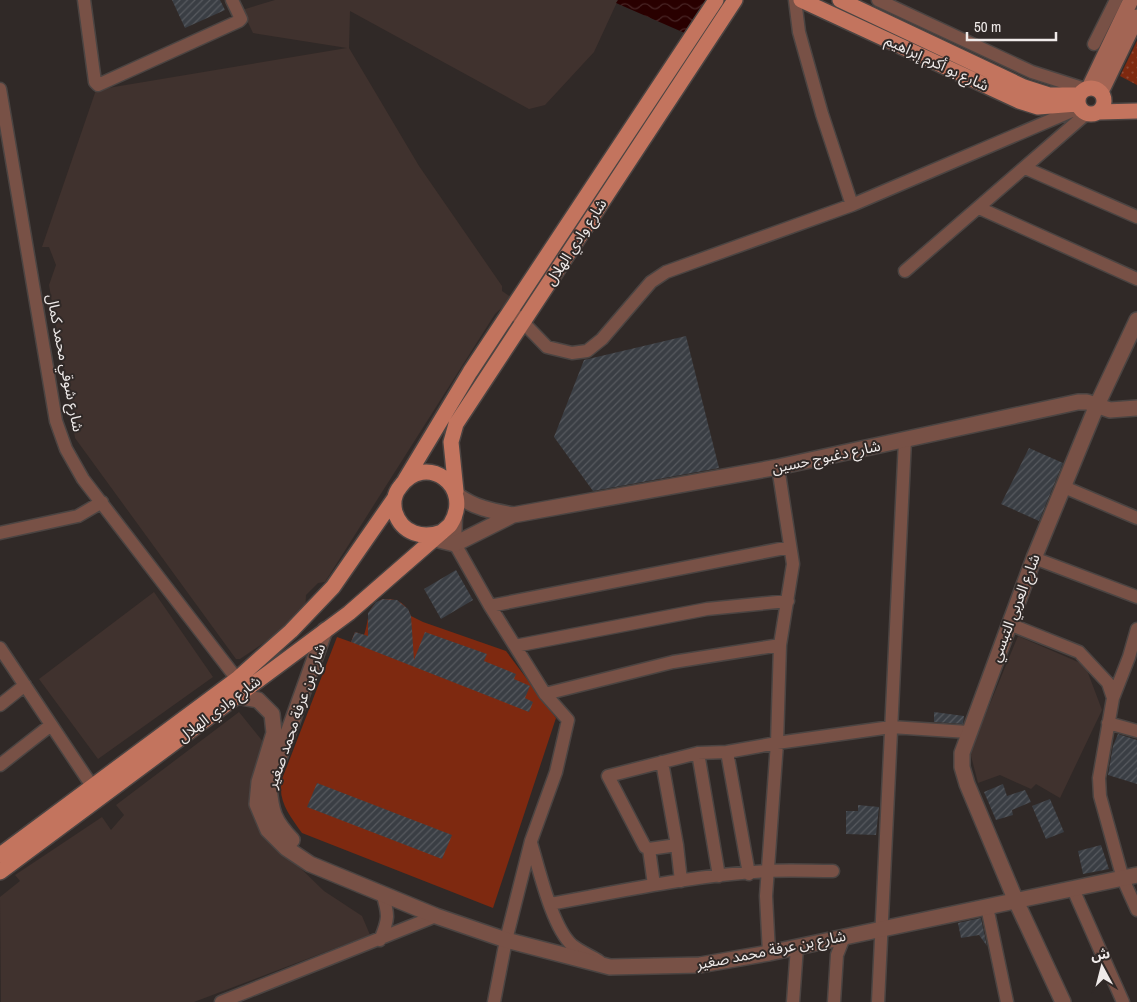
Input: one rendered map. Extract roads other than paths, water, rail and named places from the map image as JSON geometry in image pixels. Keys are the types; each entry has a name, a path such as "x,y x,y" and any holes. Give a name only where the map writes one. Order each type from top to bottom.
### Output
{"main road":[{"name":"شارع وادي الهلال","path":"405,480 433,430 716,0"},
{"name":"شارع وادي الهلال","path":"457,495 451,442 454,429 735,0"},
{"name":"شارع بو أكرم إبراهيم","path":"801,0 1019,101 1038,107 1089,100"},
{"name":"شارع بو أكرم إبراهيم","path":"840,0 1024,87 1049,94 1089,100"},
{"path":"1089,100 1131,0"},
{"path":"1089,100 1137,17"},
{"path":"1089,100 1137,102"},
{"path":"1089,100 1137,111"},
{"path":"424,472 435,473 448,482 457,495 458,506 456,516 450,525 432,536 412,533 398,519 394,500 398,489 405,480 424,472"},
{"name":"شارع وادي الهلال","path":"1,851 236,679 291,631 333,587 394,500"},
{"name":"شارع وادي الهلال","path":"0,872 349,613 432,536"}],"street":[{"path":"84,0 95,82 98,85 240,21 241,19 232,0"},
{"path":"795,0 799,32 822,114 852,205"},
{"path":"878,0 1089,100"},
{"path":"1094,44 1116,0"},
{"name":"شارع شوقي محمد كمال","path":"0,89 56,421 66,449 83,479 236,679"},
{"path":"511,310 547,346 572,353 587,351 602,339 640,293 666,272 852,205 1089,100"},
{"path":"905,270 1025,168 1089,100"},
{"path":"1025,168 1137,217"},
{"path":"979,208 1137,279"},
{"name":"شارع العربي التبسي","path":"1063,1002 1016,901 967,784 962,767 962,752 1034,558 1097,405 1137,320"},
{"name":"شارع دغبوج حسين","path":"513,515 778,467 1078,402 1097,405 1110,410 1137,408"},
{"path":"878,1002 905,440"},
{"path":"769,953 766,896 780,645 792,564 778,467"},
{"path":"1064,488 1137,518"},
{"path":"457,495 469,504 486,510 513,515"},
{"path":"0,533 78,516 102,502"},
{"path":"432,536 455,544 513,515"},
{"path":"456,516 455,544 490,606 545,694 568,720 556,772 531,841 506,940 494,1002"},
{"path":"490,606 790,547"},
{"path":"1034,558 1137,597"},
{"path":"515,646 707,609 788,600"},
{"path":"1009,624 1079,652 1108,683 1113,698"},
{"path":"1137,629 1129,657 1113,698 1099,778 1100,796 1130,877 1137,910"},
{"name":"شارع بن عرفة محمد صغير","path":"325,630 269,786 270,810 279,826 293,842 382,893"},
{"path":"545,694 673,662 780,645"},
{"path":"0,648 92,786"},
{"path":"0,705 25,686"},
{"name":"شارع بن عرفة محمد صغير","path":"236,696 258,700 272,714 274,733 259,782 257,804 268,830 286,848 310,864 436,916 506,940 610,967 700,965 769,953 1130,877"},
{"path":"1108,723 1137,731"},
{"path":"0,765 51,725"},
{"path":"677,845 649,849 645,847 608,776 698,753 727,752 776,743 891,727 968,732"},
{"path":"727,752 749,874"},
{"path":"698,753 719,876"},
{"path":"662,762 677,845 681,881"},
{"path":"531,841 550,904 560,928 572,944 610,967"},
{"path":"649,849 654,885"},
{"path":"550,904 654,885 719,876 767,871 833,871"},
{"path":"1072,889 1123,1002"},
{"path":"380,940 388,922 388,912 382,893"},
{"path":"987,907 1008,1002"},
{"path":"221,1002 436,916"},
{"path":"834,1002 837,955 844,937"},
{"path":"793,1002 797,947"}],"water":[{"path":"618,0 707,0 687,34 616,3"}]}
